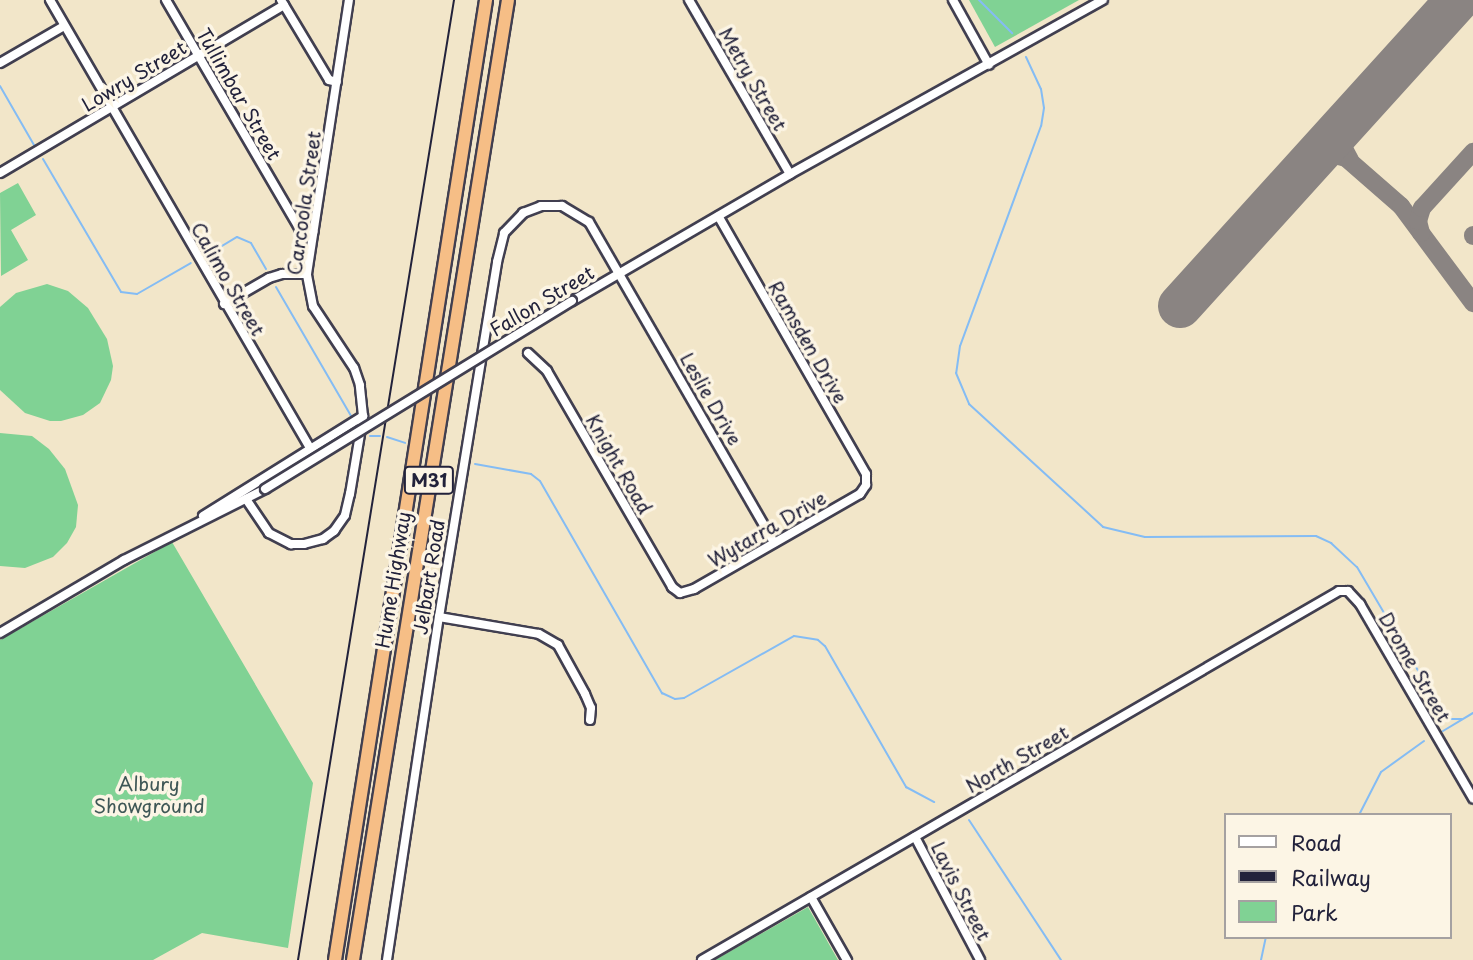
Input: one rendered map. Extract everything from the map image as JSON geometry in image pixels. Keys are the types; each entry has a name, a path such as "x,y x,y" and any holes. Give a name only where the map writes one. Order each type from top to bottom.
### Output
{"highway":[{"name":"Hume Highway","path":"335,960 486,0"},
{"name":"Hume Highway","path":"353,960 508,0"}],"street":[{"name":"Calimo Street","path":"50,0 224,304 310,448"},
{"name":"Tullimbar Street","path":"166,0 299,228 313,232"},
{"name":"Carcoola Street","path":"246,499 260,523 280,540 304,544 323,539 342,521 347,508 363,416 360,384 354,368 313,306 307,274 349,0"},
{"name":"Metry Street","path":"689,0 790,174"},
{"path":"953,0 989,65"},
{"name":"Fallon Street","path":"0,633 124,560 265,489 572,301 790,174 1103,0"},
{"path":"283,3 329,80 337,82"},
{"name":"Lowry Street","path":"0,173 283,3"},
{"path":"0,63 64,26"},
{"name":"Jelbart Road","path":"387,960 439,617 504,233 514,220 532,209 550,205 572,209 589,222 620,273"},
{"name":"Ramsden Drive","path":"718,216 866,474 866,485"},
{"name":"Leslie Drive","path":"620,273 774,542"},
{"path":"224,304 269,278 282,274 307,274"},
{"name":"Knight Road","path":"528,353 547,371 672,587 680,593"},
{"path":"190,526 214,507 363,416"},
{"name":"Wytarra Drive","path":"680,593 694,589 860,494 866,485"},
{"name":"Drome Street","path":"1348,591 1360,604 1473,798"},
{"name":"North Street","path":"702,960 1331,593 1348,591"},
{"path":"439,617 539,634 558,645 591,708 590,720"},
{"name":"Lavis Street","path":"915,837 979,960"},
{"path":"811,897 847,960"},
{"path":"338,938 356,939"}],"green space":[{"path":"969,0 1079,0 995,47"},
{"path":"18,183 36,215 11,230 28,260 1,276 0,193"},
{"path":"47,284 68,291 88,308 107,339 113,366 111,380 100,403 83,415 61,421 50,421 25,413 0,390 0,307 16,293"},
{"path":"0,433 32,436 49,449 65,469 78,505 76,527 67,543 53,557 25,568 0,566"},
{"name":"Albury Showground","path":"172,542 313,783 288,948 202,933 153,960 0,960 0,640"},
{"path":"808,907 838,960 715,960"}],"waterway":[{"path":"979,0 1012,33"},
{"path":"1026,57 1041,89 1044,108 1041,126 960,346 956,373 969,404 1103,527 1145,537 1316,536 1331,543 1357,567 1440,708 1450,719 1462,719"},
{"path":"0,86 34,145"},
{"path":"43,159 121,292 137,294 191,263"},
{"path":"207,255 237,237 251,243 266,269"},
{"path":"276,287 351,416"},
{"path":"370,436 380,436"},
{"path":"387,437 405,443"},
{"path":"475,464 531,474 540,481 662,693 675,699 684,698 794,636 818,640 825,646 906,787 934,802"},
{"path":"1443,731 1473,713"},
{"path":"1360,813 1381,772 1424,741"},
{"path":"969,820 1061,960"},
{"path":"1261,960 1266,939"}],"taxiway":[{"path":"1350,160 1343,147 1344,128 1383,82"},
{"path":"1421,233 1418,221 1422,208 1473,152"},
{"path":"1276,200 1315,159 1331,154 1346,158 1401,206 1473,303"}],"runway":[{"path":"1180,306 1457,0"}],"railway":[{"path":"298,960 454,0"}]}
